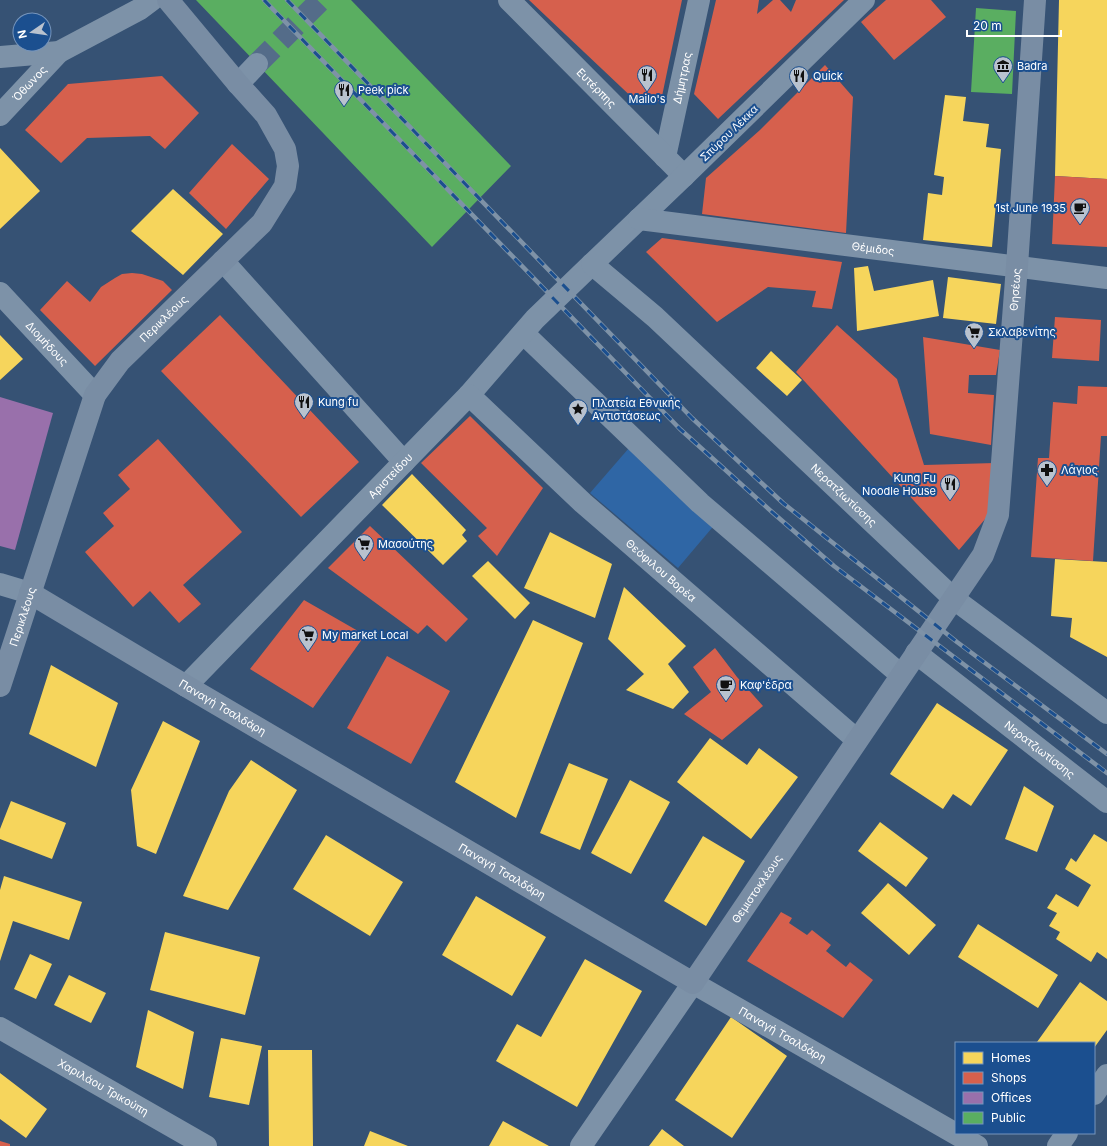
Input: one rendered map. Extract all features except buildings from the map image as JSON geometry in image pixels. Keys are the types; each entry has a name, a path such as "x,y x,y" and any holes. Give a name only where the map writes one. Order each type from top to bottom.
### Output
{"main road":[{"name":"Περικλέους","path":"0,686 95,394 120,361 262,223 285,186 288,166 285,149 266,115 238,84 168,0"},
{"name":"Θησέως","path":"931,631 983,555 998,516 1035,0"},
{"name":"Παναγή Τσαλδάρη","path":"30,593 693,983"},
{"name":"Θεμιστοκλέους","path":"693,983 931,631"}],"street":[{"path":"0,57 59,52 140,9 152,0"},
{"name":"Ευτέρπης","path":"509,0 684,176"},
{"name":"Δήμητρας","path":"665,156 699,0"},
{"name":"Σπύρου Λέκκα","path":"592,264 864,0"},
{"name":"Όθωνος","path":"0,115 59,52"},
{"path":"238,84 257,64"},
{"name":"Θέμιδος","path":"639,219 1107,278"},
{"path":"223,261 404,462"},
{"name":"Αριστείδου","path":"186,686 469,395 535,319 592,264"},
{"name":"Νερατζιωτίσσης","path":"592,264 656,317 954,599 1107,713"},
{"name":"Διομήδους","path":"0,293 95,394"},
{"path":"523,333 700,503 901,675"},
{"name":"Θεόφιλου Βορέα","path":"469,395 583,503 858,740"},
{"path":"0,584 30,593"},
{"name":"Νερατζιωτίσσης","path":"916,653 1107,802"},
{"name":"Θεμιστοκλέους","path":"581,1146 693,983"},
{"name":"Παναγή Τσαλδάρη","path":"693,983 955,1133"},
{"name":"Χαριλάου Τρικούπη","path":"0,1028 206,1146"},
{"path":"1095,1093 1107,1075"},
{"name":"Παναγή Τσαλδάρη","path":"957,1134 978,1146"},
{"path":"1058,1146 1066,1134"}],"shaded area":[{"path":"629,448 717,522 678,568 590,493"}],"tunnel":[{"path":"257,64 321,0"}],"railway":[{"path":"264,0 680,429 834,566 1107,773"},
{"path":"287,0 692,418 783,503 957,642 1107,754"}],"place":[{"name":"Badra","path":"1003,83"},
{"name":"Mailo's","path":"647,92"},
{"name":"Quick","path":"799,93"},
{"name":"Peek pick","path":"344,107"},
{"name":"1st June 1935","path":"1080,225"},
{"name":"Σκλαβενίτης","path":"974,349"},
{"name":"Kung fu","path":"304,419"},
{"name":"Πλατεία Εθνικής Αντιστάσεως","path":"578,426"},
{"name":"Λάγιος","path":"1047,487"},
{"name":"Kung Fu Noodle House","path":"950,501"},
{"name":"Μασούτης","path":"364,561"},
{"name":"My market Local","path":"308,652"},
{"name":"Καφ'έδρα","path":"726,702"}]}
